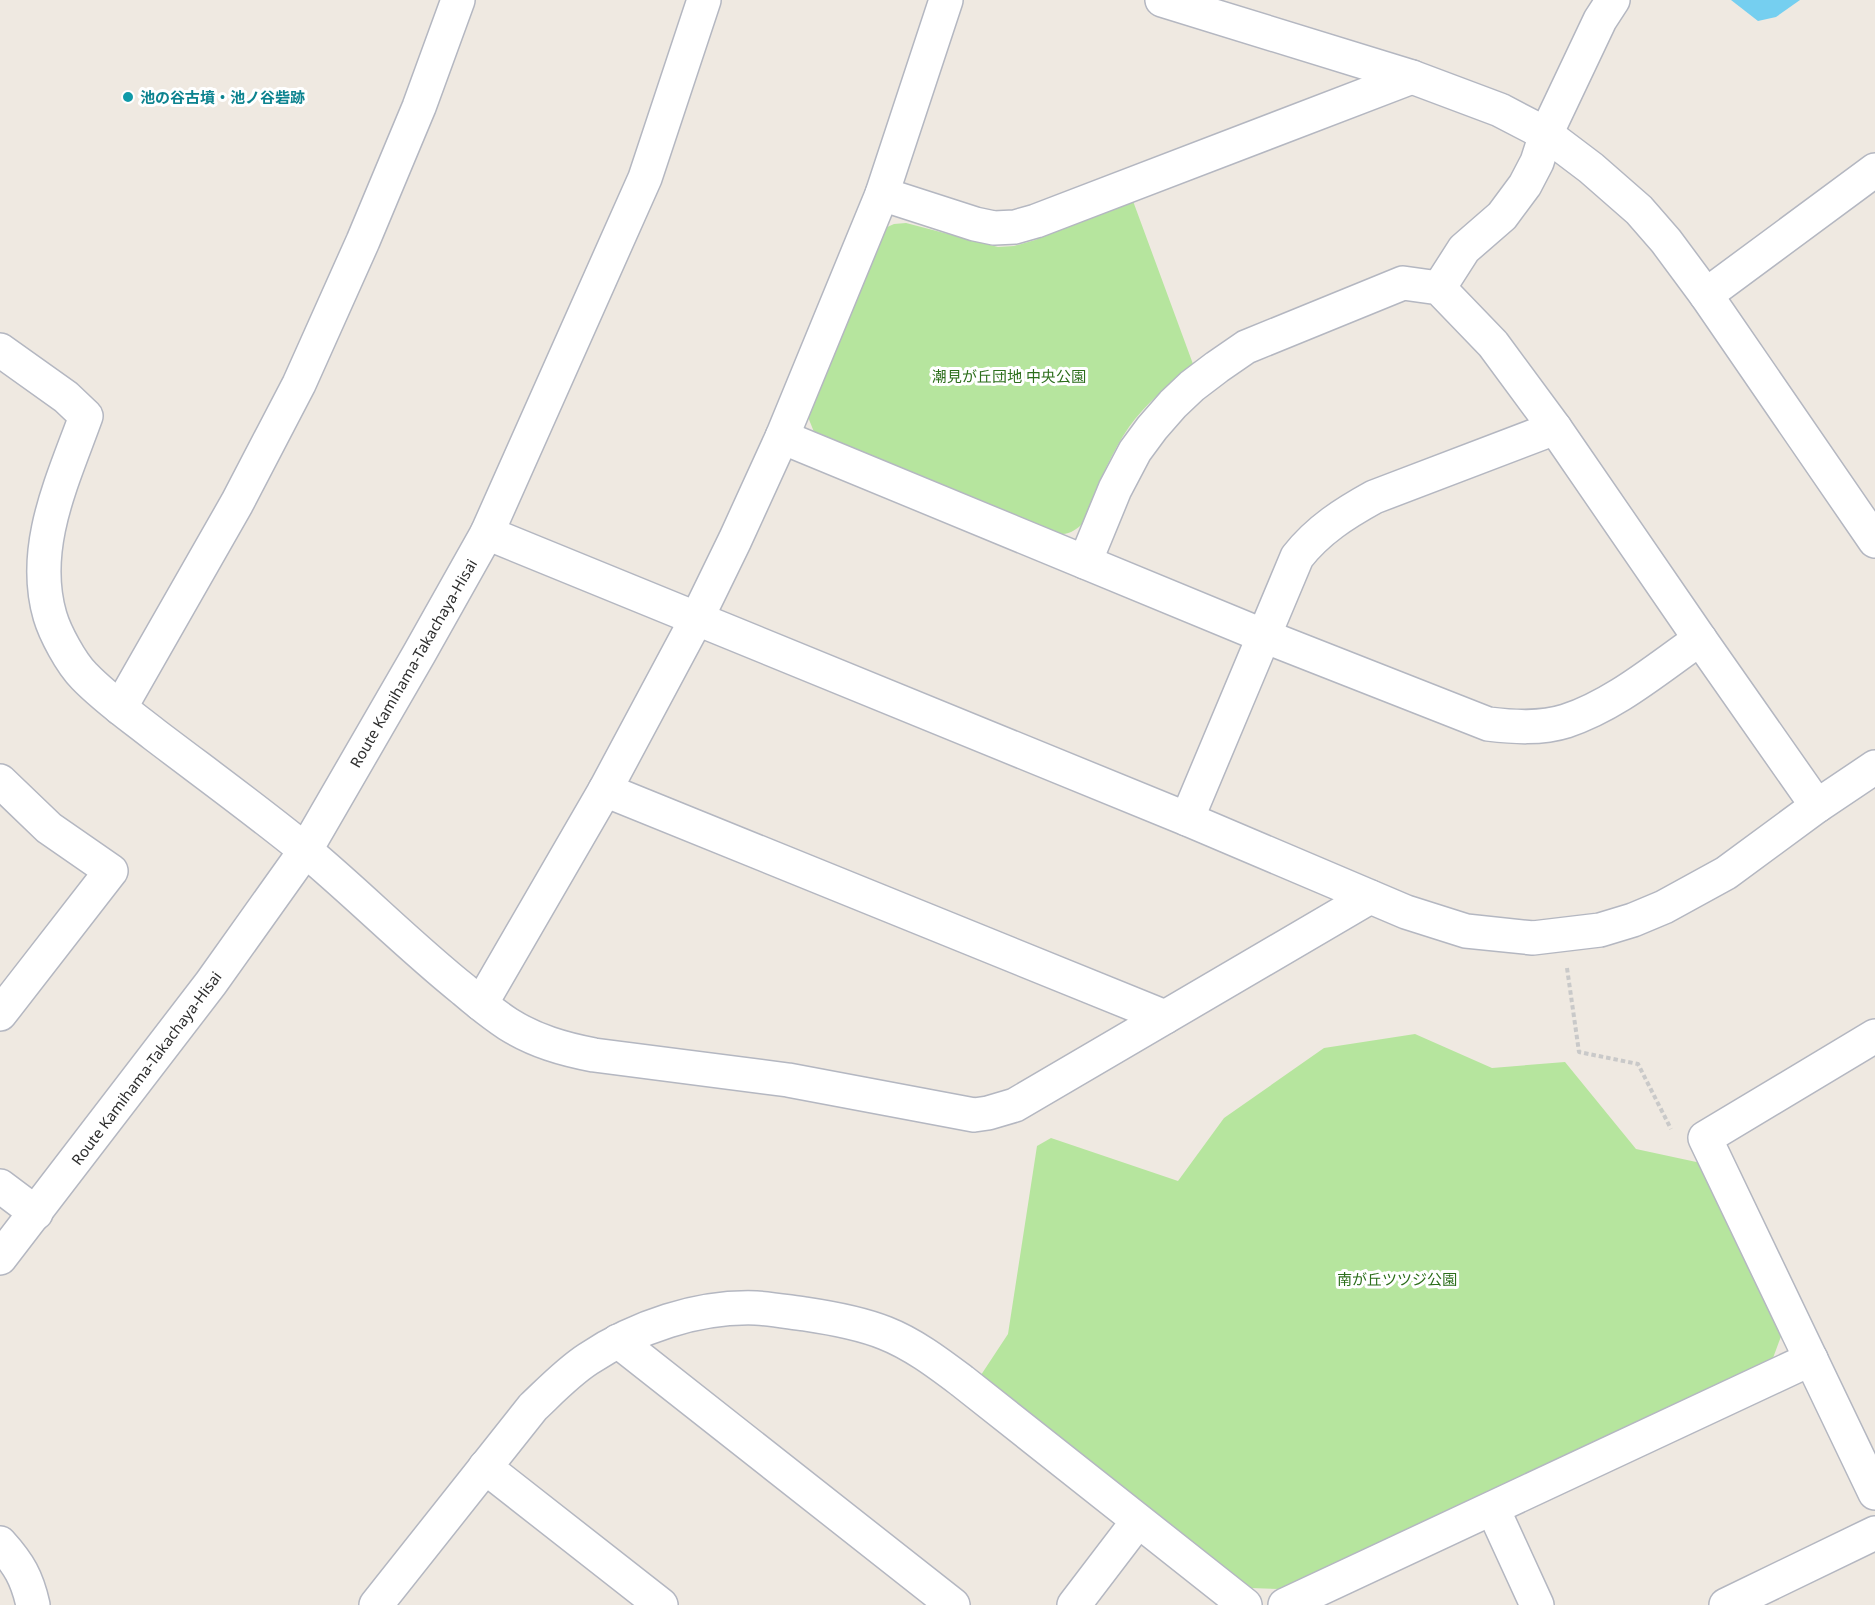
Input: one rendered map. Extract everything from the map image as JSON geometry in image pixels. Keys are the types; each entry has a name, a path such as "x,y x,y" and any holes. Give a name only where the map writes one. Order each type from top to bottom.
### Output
{"street":[{"path":"120,708 237,504 299,384 363,241 414,117 458,0"},
{"name":"Route Kamihama-Takachaya-Hisai","path":"0,1258 211,983 305,850 487,533 645,177 704,0"},
{"path":"481,1004 605,790 697,618 782,437 882,194 946,0"},
{"path":"1162,0 1412,77 1500,110 1546,134 1591,168 1639,210 1666,241 1875,541"},
{"path":"1439,288 1464,249 1502,216 1525,185 1537,162 1546,134 1600,20 1613,0"},
{"path":"882,194 975,224 994,228 1015,227 1183,166 1412,77"},
{"path":"1706,296 1872,180"},
{"path":"1085,562 1115,489 1135,452 1166,412 1201,380 1246,347 1404,283 1439,288 1492,344 1555,428 1817,806"},
{"path":"0,350 66,398 86,416 48,525 43,558 43,586 50,618 65,649 82,675 120,708 305,850 481,1004 533,1038 563,1049 594,1055 788,1080 974,1115 988,1113 1015,1105 1371,897"},
{"path":"1187,819 1297,557 1310,540 1329,525 1374,497 1555,428"},
{"path":"782,437 1264,636 1488,724 1513,727 1539,726 1564,722 1592,711 1700,639"},
{"path":"487,533 1187,819 1406,912 1466,931 1533,938 1600,930 1634,920 1664,907 1726,873 1817,806 1875,767"},
{"path":"0,781 49,828 111,871 0,1014"},
{"path":"605,790 1165,1017"},
{"path":"1874,1039 1705,1138 1875,1493"},
{"path":"0,1186 36,1213"},
{"path":"376,1605 534,1407 564,1377 618,1341 647,1328 718,1310 755,1308 853,1324 885,1333 921,1351 1245,1605"},
{"path":"618,1341 953,1605"},
{"path":"1286,1605 1811,1359"},
{"path":"485,1467 661,1605"},
{"path":"1493,1509 1537,1605"},
{"path":"1074,1605 1138,1521"},
{"path":"1726,1605 1875,1533"},
{"path":"0,1543 14,1559 28,1584 33,1605"}],"path":[{"path":"1563,935 1579,1052 1638,1064 1683,1152 1705,1138"}],"green space":[{"name":"潮見が丘団地 中央公園","path":"1133,201 1193,364 1151,402 1129,427 1109,462 1082,524 1076,530 1066,534 1054,534 816,437 808,417 811,406 885,228 894,224 906,223 998,247 1014,246 1035,240"},
{"name":"南が丘ツツジ公園","path":"1415,1034 1492,1068 1565,1062 1636,1149 1701,1163 1783,1331 1773,1358 1280,1589 1250,1588 981,1375 1008,1334 1037,1146 1051,1138 1178,1181 1224,1118 1324,1048"}],"water":[{"path":"1731,0 1800,0 1776,17 1758,21"}],"place":[{"name":"池の谷古墳・池ノ谷砦跡","path":"128,97"}]}
